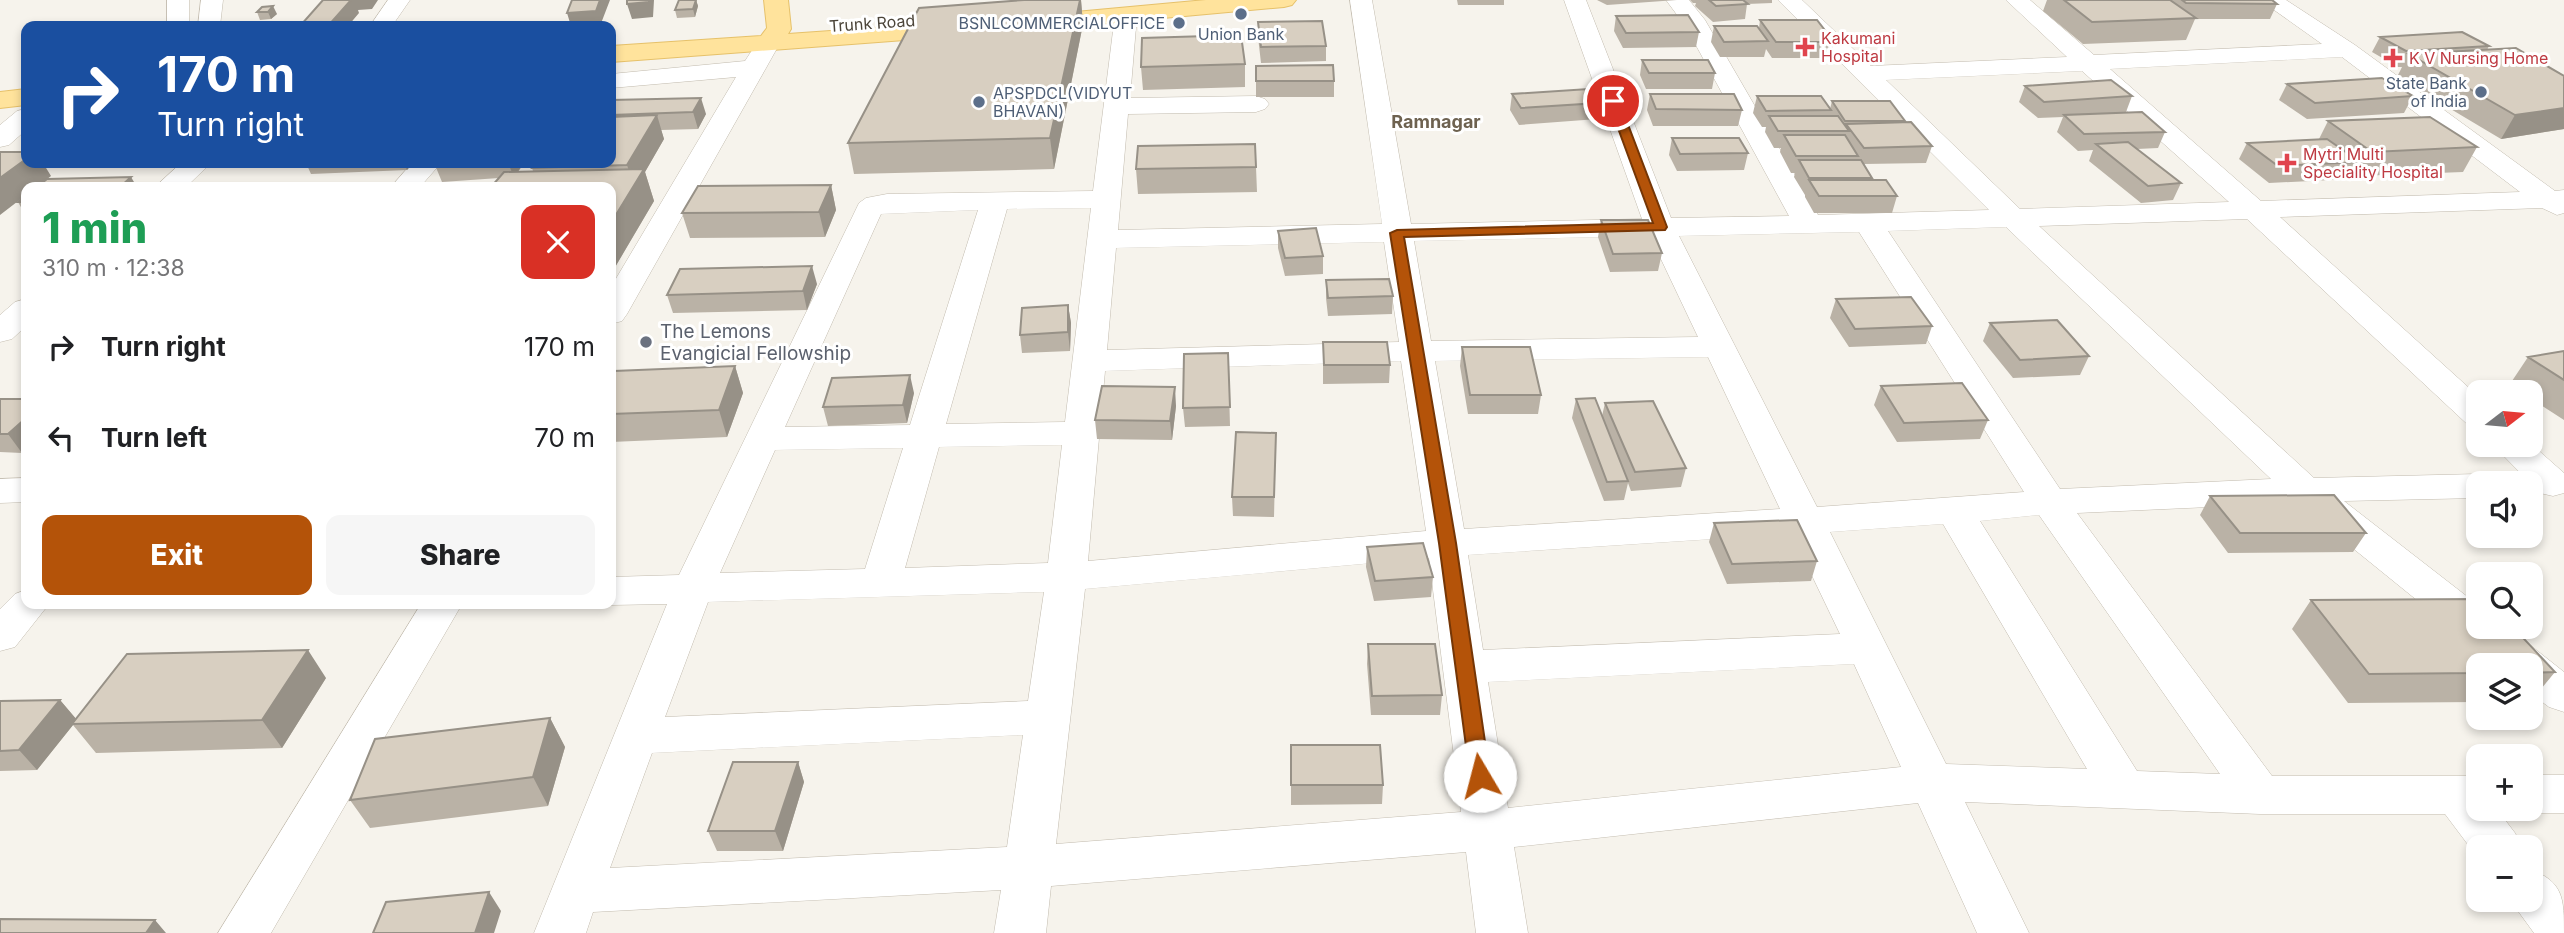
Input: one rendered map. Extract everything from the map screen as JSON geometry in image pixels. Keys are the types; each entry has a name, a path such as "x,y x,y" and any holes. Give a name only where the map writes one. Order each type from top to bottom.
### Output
{"main road":[{"path":"773,36 776,0"},
{"path":"1175,0 1040,6 1009,19 1126,15 1284,0"},
{"path":"616,42 773,36 983,21"},
{"path":"616,53 773,36"},
{"path":"0,100 21,98"},
{"path":"10,127 21,113"}],"street":[{"path":"178,0 178,21"},
{"path":"210,21 212,0"},
{"path":"385,21 400,0"},
{"path":"1362,0 1447,543 1502,933"},
{"path":"1575,0 1660,227 1807,521 2003,933"},
{"path":"1677,0 1697,25 1808,224"},
{"path":"1789,0 2011,216 2305,490 2511,653"},
{"path":"2017,0 2257,212 2466,404"},
{"path":"2271,0 2347,50 2559,203"},
{"path":"1020,933 1066,577 1126,15"},
{"path":"616,305 773,36"},
{"path":"1867,74 2347,50"},
{"path":"616,80 754,68"},
{"path":"1117,107 1256,103"},
{"path":"175,182 191,168"},
{"path":"410,182 422,168"},
{"path":"1107,199 887,203 869,209 693,588 568,912 1029,867 1488,830 1933,782 2260,795 2466,796"},
{"path":"880,584 995,201"},
{"path":"1103,239 1868,223 2011,216 2559,203"},
{"path":"1868,223 2049,502 2260,795"},
{"path":"0,332 21,313"},
{"path":"1090,361 1416,351 1720,347"},
{"path":"761,439 1082,433"},
{"path":"2523,457 2549,484"},
{"path":"616,591 1066,577 1447,543 1954,511 2049,502 2305,490 2466,486"},
{"path":"0,491 21,491"},
{"path":"1954,511 2124,790"},
{"path":"0,636 24,609"},
{"path":"244,933 439,609"},
{"path":"1465,667 1868,648"},
{"path":"2543,678 2564,695"},
{"path":"636,736 1048,718"},
{"path":"2543,794 2564,794"},
{"path":"2543,906 2564,933"}],"building":[{"path":"323,0 351,0 332,21 304,21"},
{"path":"572,0 600,0 596,11 567,13"},
{"path":"627,0 649,0 649,2 627,4"},
{"path":"679,0 696,0 693,9 675,10"},
{"name":"APSPDCL(VIDYUT BHAVAN)","path":"1024,0 1080,0 1050,138 848,143 919,8"},
{"path":"1709,0 1743,0 1748,4 1716,6"},
{"path":"2064,0 2170,0 2196,18 2092,22"},
{"path":"2182,0 2272,0 2277,4 2186,3"},
{"path":"273,6 268,12 257,12 262,7"},
{"path":"1688,15 1699,32 1626,33 1616,16"},
{"path":"1760,20 1817,20 1834,42 1776,42"},
{"path":"1322,21 1326,46 1261,47 1258,22"},
{"path":"1714,26 1757,26 1768,41 1724,42"},
{"path":"2462,32 2489,46 2406,51 2380,37"},
{"path":"1241,35 1245,64 1141,67 1142,38"},
{"path":"2516,48 2564,76 2564,108 2515,115 2409,54"},
{"path":"1642,60 1708,60 1715,73 1649,73"},
{"path":"1333,65 1334,81 1256,81 1256,66"},
{"path":"2382,78 2413,96 2315,103 2287,84"},
{"path":"2111,80 2132,96 2044,102 2025,86"},
{"path":"1604,88 1614,102 1521,108 1512,94"},
{"path":"1650,94 1734,94 1742,110 1656,109"},
{"path":"1757,96 1821,96 1831,110 1766,111"},
{"path":"701,98 693,112 616,115 616,100"},
{"path":"1832,101 1890,101 1905,121 1845,121"},
{"path":"2142,112 2165,132 2084,134 2064,115"},
{"path":"657,115 627,165 616,165 616,117"},
{"path":"1769,116 1838,116 1849,131 1778,131"},
{"path":"2430,117 2477,147 2372,152 2328,121"},
{"path":"1911,122 1932,146 1864,148 1846,124"},
{"path":"1784,135 1845,135 1858,156 1796,156"},
{"path":"1672,138 1739,138 1748,153 1680,154"},
{"path":"2327,139 2360,162 2278,166 2247,143"},
{"path":"2128,142 2181,183 2148,186 2096,144"},
{"path":"1255,144 1256,167 1136,169 1138,146"},
{"path":"0,152 21,152 21,163 0,178"},
{"path":"1799,160 1861,160 1872,178 1809,178"},
{"path":"644,169 616,215 616,182 495,182 504,172"},
{"path":"131,177 126,182 43,182 47,179"},
{"path":"1809,180 1886,180 1897,196 1819,196"},
{"path":"831,185 819,212 682,213 698,186"},
{"path":"1601,220 1648,220 1662,253 1613,254"},
{"path":"1316,228 1323,256 1285,258 1278,231"},
{"path":"812,266 803,291 667,295 680,269"},
{"path":"1389,279 1393,296 1328,298 1326,280"},
{"path":"1911,297 1932,326 1855,329 1836,299"},
{"path":"1068,305 1068,332 1020,335 1022,308"},
{"path":"2057,320 2089,356 2020,360 1990,323"},
{"path":"1323,342 1387,342 1390,365 1324,365"},
{"path":"1462,347 1530,347 1541,395 1470,395"},
{"path":"2564,351 2564,380 2528,357"},
{"path":"1228,353 1230,407 1183,408 1184,354"},
{"path":"735,366 719,410 616,414 616,371"},
{"path":"910,375 903,405 823,407 832,378"},
{"path":"1962,383 1988,420 1904,423 1881,386"},
{"path":"1102,386 1175,387 1170,421 1095,420"},
{"path":"1595,398 1628,481 1607,482 1576,399"},
{"path":"0,399 21,399 21,422 8,434 0,434"},
{"path":"1653,401 1686,468 1635,472 1605,403"},
{"path":"1236,432 1276,433 1274,497 1232,497"},
{"path":"2334,495 2366,533 2240,533 2210,496"},
{"path":"1797,520 1817,561 1732,564 1714,523"},
{"path":"1423,543 1433,577 1375,581 1367,547"},
{"path":"2466,599 2466,639 2524,639 2537,653 2466,653 2466,673 2369,674 2311,600"},
{"path":"1368,644 1435,644 1442,695 1372,696"},
{"path":"308,650 262,720 72,724 127,654"},
{"path":"2543,659 2555,672 2543,672"},
{"path":"60,700 19,750 0,751 0,701"},
{"path":"550,718 533,777 350,800 375,739"},
{"path":"1291,745 1380,745 1383,785 1291,785"},
{"path":"733,762 798,762 775,831 708,831"},
{"path":"489,892 475,933 373,933 386,902"},
{"path":"0,919 155,920 146,933 0,933"}],"place":[{"name":"Union Bank","path":"1241,14"},
{"name":"BSNLCOMMERCIALOFFICE","path":"1179,23"},
{"name":"Kakumani Hospital","path":"1805,47"},
{"name":"K V Nursing Home","path":"2393,58"},
{"name":"State Bank of India","path":"2481,92"},
{"name":"APSPDCL(VIDYUT BHAVAN)","path":"979,102"},
{"name":"Mytri Multi Speciality Hospital","path":"2287,163"},
{"name":"The Lemons Evangicial Fellowship","path":"646,342"}],"district":[{"name":"Ramnagar","path":"1436,121"}],"route":[{"path":"1480,776 1447,543 1397,233 1660,227 1613,101"}]}
